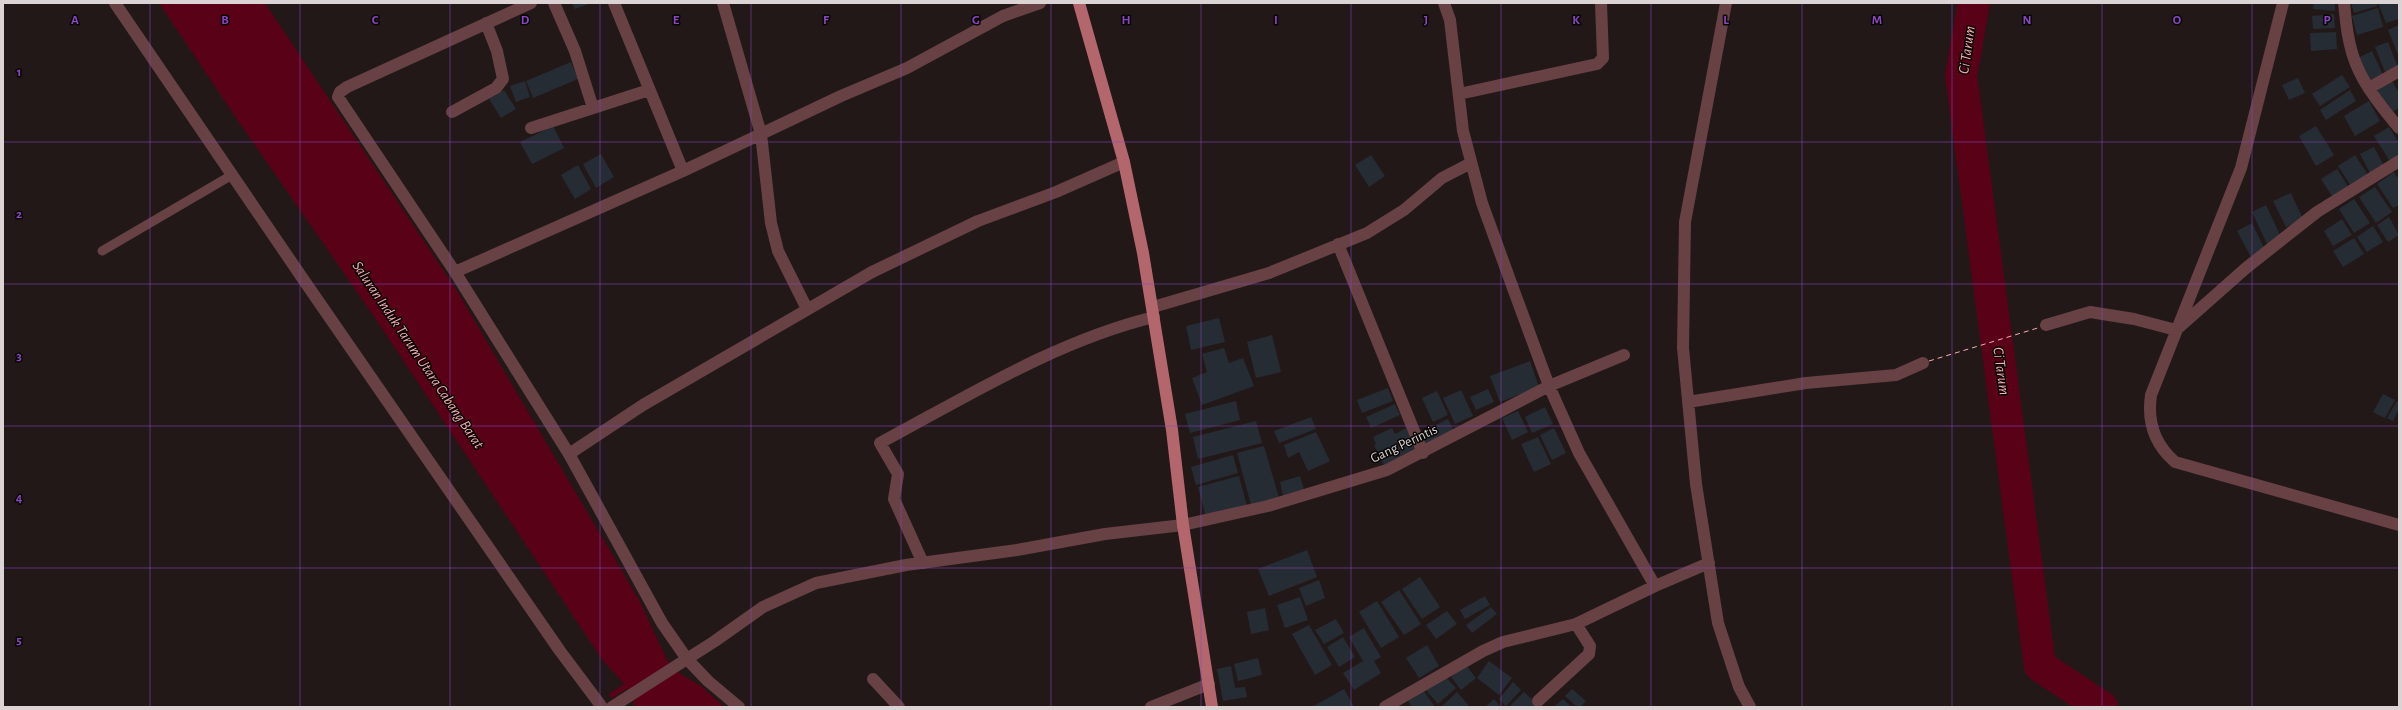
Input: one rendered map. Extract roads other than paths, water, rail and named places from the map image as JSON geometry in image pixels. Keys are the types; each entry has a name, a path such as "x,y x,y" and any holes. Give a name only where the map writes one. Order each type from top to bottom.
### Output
{"main road":[{"path":"1079,3 1124,162 1153,312 1172,430 1183,525 1212,707"}],"street":[{"path":"115,3 560,651 602,707"},
{"path":"531,3 347,87 340,92 338,97 456,272 569,454 662,623 687,659 708,681 739,707"},
{"path":"554,3 575,51 593,108"},
{"path":"614,3 683,171"},
{"path":"723,3 761,134 771,223 778,251 807,309"},
{"path":"456,272 683,171 841,96 907,68 1003,16 1040,3"},
{"path":"1444,3 1450,20 1463,131 1482,203 1549,386 1579,453 1655,586"},
{"path":"1459,94 1597,64 1603,58 1601,3"},
{"path":"1726,3 1685,222 1683,348 1696,484 1718,623 1739,687 1750,707"},
{"path":"2283,3 2241,168 2151,395 2149,408 2153,434 2166,454 2175,462 2399,525"},
{"path":"2344,3 2350,43 2356,64 2369,88 2399,128"},
{"path":"452,112 496,88 503,79 499,57 486,23"},
{"path":"2369,88 2399,71"},
{"path":"531,128 649,90"},
{"path":"2176,330 2246,268 2317,212 2399,161"},
{"path":"569,454 643,405 872,272 978,221 1056,192 1124,162"},
{"path":"923,563 894,499 898,474 880,443 980,387 1124,324 1153,312 1269,273 1311,257 1366,233 1384,223 1442,178 1471,163"},
{"path":"1338,244 1423,453"},
{"path":"2046,326 2090,312 2134,319 2176,330"},
{"name":"Gang Perintis","path":"617,704 687,659 763,607 790,593 816,583 923,563 1105,534 1183,525 1276,504 1388,470 1549,386 1624,355"},
{"path":"1688,402 1806,383 1896,375 1923,363"},
{"path":"1386,707 1483,651 1503,642 1576,624 1655,586 1709,563"},
{"path":"1538,701 1589,654 1590,646 1576,624"},
{"path":"873,679 899,707"},
{"path":"1151,707 1209,684"}],"lane":[{"path":"102,251 232,175"}],"water":[{"name":"Saluran Induk Tarum Utara Cabang Barat","path":"159,3 265,3 457,291 639,600 671,668 701,686 724,707 635,707 626,686 603,661 375,318 236,118"}],"waterway":[{"name":"Ci Tarum","path":"1974,3 1961,75 2040,666 2102,707"},
{"path":"612,695 626,686"}]}
